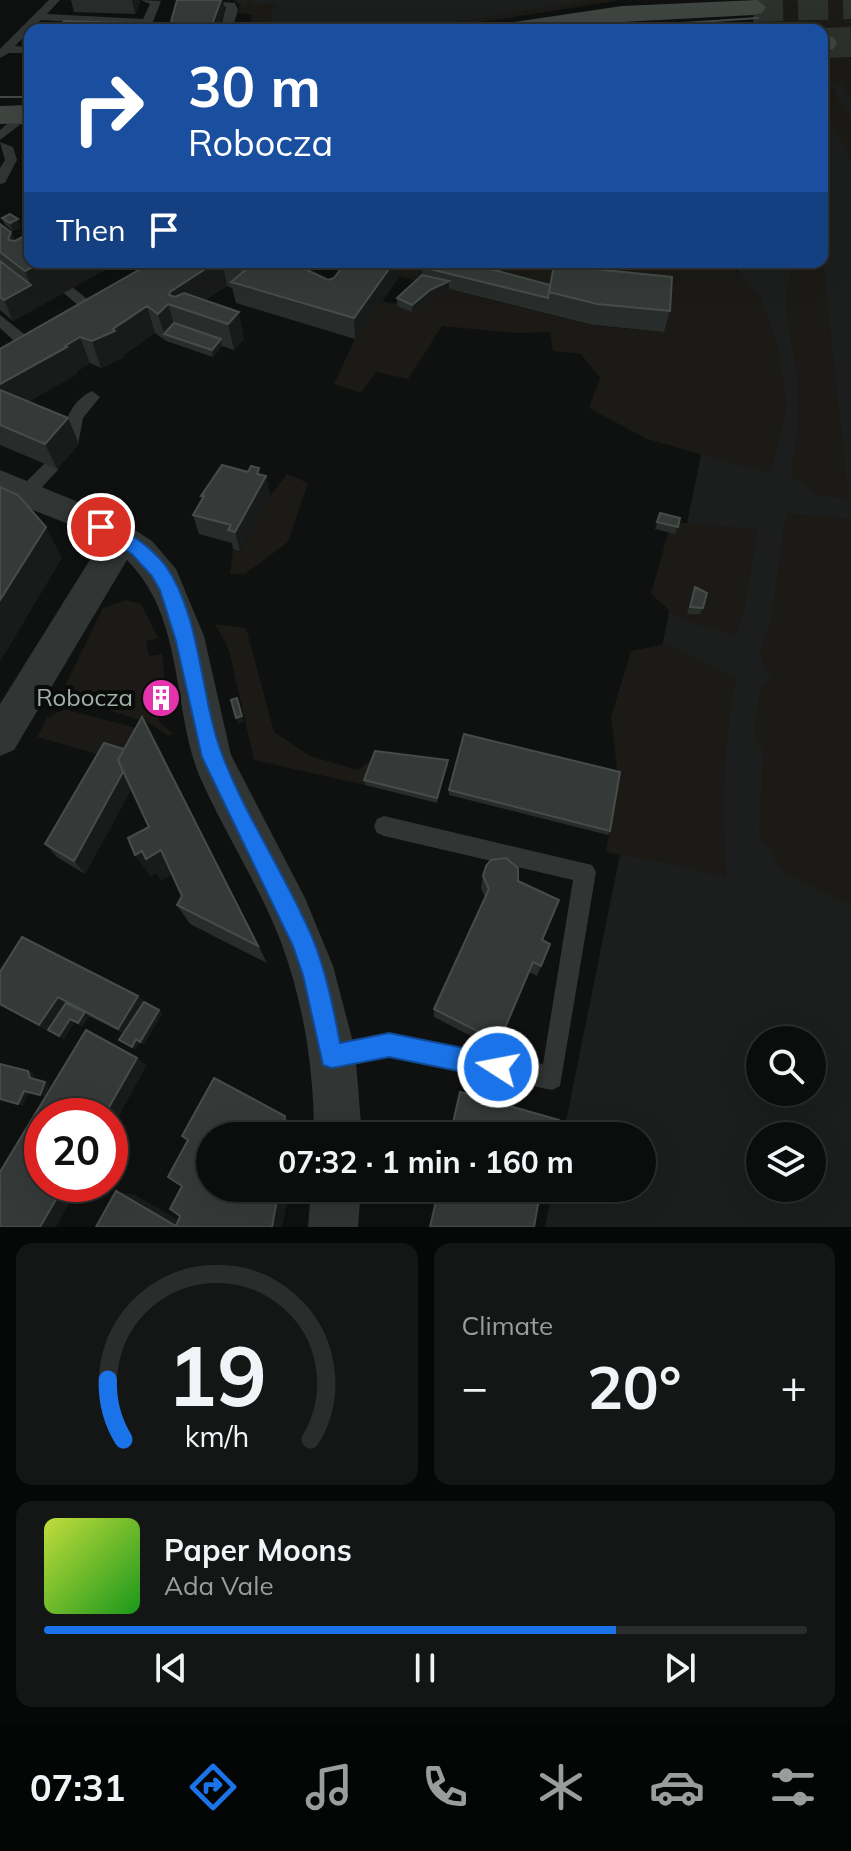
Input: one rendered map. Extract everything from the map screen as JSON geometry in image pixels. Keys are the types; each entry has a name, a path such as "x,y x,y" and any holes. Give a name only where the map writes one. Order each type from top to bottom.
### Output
{"main road":[{"path":"554,24 622,14 753,7"}],"street":[{"path":"0,360 119,293"},
{"path":"13,488 122,538 151,561 169,589 186,641 212,757 303,942 314,975 332,1056 337,1122"},
{"path":"0,738 122,538"},
{"path":"333,1227 335,1202"}],"lane":[{"path":"31,24 55,0"},
{"path":"147,24 155,0"},
{"path":"201,0 231,5 233,10 228,24"},
{"path":"38,17 89,24"},
{"path":"3,52 24,31"},
{"path":"3,52 24,50"},
{"path":"0,136 19,115"},
{"path":"0,146 6,147 11,157 10,168 0,180"},
{"path":"43,269 91,309"},
{"path":"0,320 28,345"},
{"path":"72,441 75,416 92,397"},
{"path":"13,488 51,467"},
{"path":"332,1056 389,1045 552,1078 585,872 384,826"}],"shaded area":[{"path":"234,0 608,0 460,24 264,24"},
{"path":"589,0 621,0 470,24 443,24"},
{"path":"750,0 851,0 851,28 828,29 828,24 760,24 756,15 628,21 756,13"},
{"path":"851,0 851,1227 545,1227 550,1202 656,1202 656,1122 566,1122 739,268 828,268 828,24 788,24"},
{"path":"248,1 253,1 253,5 274,3 269,24 249,24 252,15 239,13 239,6 247,6"},
{"path":"828,54 851,55 851,99 841,82 828,83"},
{"path":"828,88 833,88 851,118 851,160 828,115"},
{"path":"365,268 734,268 760,297 777,341 787,407 771,474 647,439 589,408 600,378 581,354 553,351 550,332 516,333 442,326 408,379 376,372 361,393 334,384 355,339 382,301 407,303 448,289 596,326 664,332"},
{"path":"791,268 824,268 849,500 815,494 791,475 797,431 797,378 785,305"},
{"path":"287,474 308,483 288,542 245,574 230,574 233,549 241,551 270,496"},
{"path":"786,513 851,519 851,906 784,872 759,836 763,749 756,744 755,724 761,685 773,676 764,671 760,651 771,619"},
{"path":"671,522 758,529 745,606 736,636 678,618 651,594"},
{"path":"125,600 141,604 158,638 146,641 149,656 162,654 164,687 158,720 173,734 167,735 149,723 109,710 111,704 61,694 103,608"},
{"path":"215,624 246,628 274,732 310,756 358,770 376,756 365,785 254,760 229,650"},
{"path":"665,644 736,678 728,728 725,778 727,878 606,852 618,777 611,717 631,651"},
{"path":"64,709 144,730 144,767 37,737 47,718"}],"building":[{"path":"177,0 221,0 212,24 170,24"},
{"path":"64,21 126,23 126,24 63,24"},
{"path":"10,214 18,219 10,223 2,218"},
{"path":"0,224 11,232 8,240 15,241 24,236 24,268 31,268 25,271 0,252"},
{"path":"0,261 31,285 4,300 0,297"},
{"path":"142,268 207,268 169,295 175,297 184,293 239,312 228,324 168,304 158,314 147,306 113,329 115,331 92,341 80,337 0,384 0,349"},
{"path":"248,268 303,268 328,280 334,278 342,268 390,268 354,318 231,282"},
{"path":"426,268 486,268 550,285 548,298"},
{"path":"553,268 672,277 670,311 597,304 549,292"},
{"path":"422,275 449,281 430,290 412,305 397,298"},
{"path":"174,323 221,339 212,350 164,334"},
{"path":"0,390 68,418 45,444 0,425"},
{"path":"222,465 248,472 251,466 259,468 257,474 266,476 235,532 228,530 231,525 193,515 204,496 201,496"},
{"path":"0,487 18,495 46,527 0,600"},
{"path":"660,513 680,518 678,527 657,522"},
{"path":"695,587 707,593 703,608 690,607"},
{"path":"159,680 164,702 157,704 152,682"},
{"path":"237,698 242,716 236,718 231,700"},
{"path":"142,717 258,946 177,905 182,896 161,850 146,859 142,851 135,855 128,838 149,827 118,760"},
{"path":"464,734 620,772 610,831 449,790"},
{"path":"104,743 124,749 118,760 123,772 74,861 45,844"},
{"path":"375,751 448,760 437,798 364,780"},
{"path":"506,858 518,868 518,881 559,900 542,940 550,944 541,966 533,962 499,1042 434,1009 489,889 483,876 486,866 491,860"},
{"path":"22,937 138,996 118,1029 58,997 39,1025 0,1004 0,972"},
{"path":"144,1002 159,1010 140,1042 136,1039 132,1047 119,1040"},
{"path":"66,1003 85,1012 78,1023 70,1019 59,1036 48,1030"},
{"path":"86,1030 137,1058 114,1098 45,1098"},
{"path":"0,1064 28,1071 30,1078 45,1082 40,1095 24,1091 18,1104 0,1099"},
{"path":"214,1078 285,1116 284,1122 196,1122 196,1202 276,1202 272,1227 96,1227 110,1202 128,1202 128,1198 176,1226 180,1216 170,1209 182,1186 168,1177 188,1140 182,1136"},
{"path":"460,1092 559,1120 559,1122 453,1122"},
{"path":"24,1132 24,1202 55,1202 40,1227 0,1227 0,1172"},
{"path":"436,1202 538,1202 534,1227 430,1227"}],"tunnel":[{"path":"753,7 851,4"},
{"path":"828,43 851,42"}],"tram line":[{"path":"670,24 758,18"},
{"path":"0,97 24,97"}],"place":[{"name":"Robocza","path":"161,698"}],"route":[{"path":"101,527 138,549 159,571 169,589 186,641 212,757 303,942 328,1030 332,1056 389,1045 498,1067"}]}
